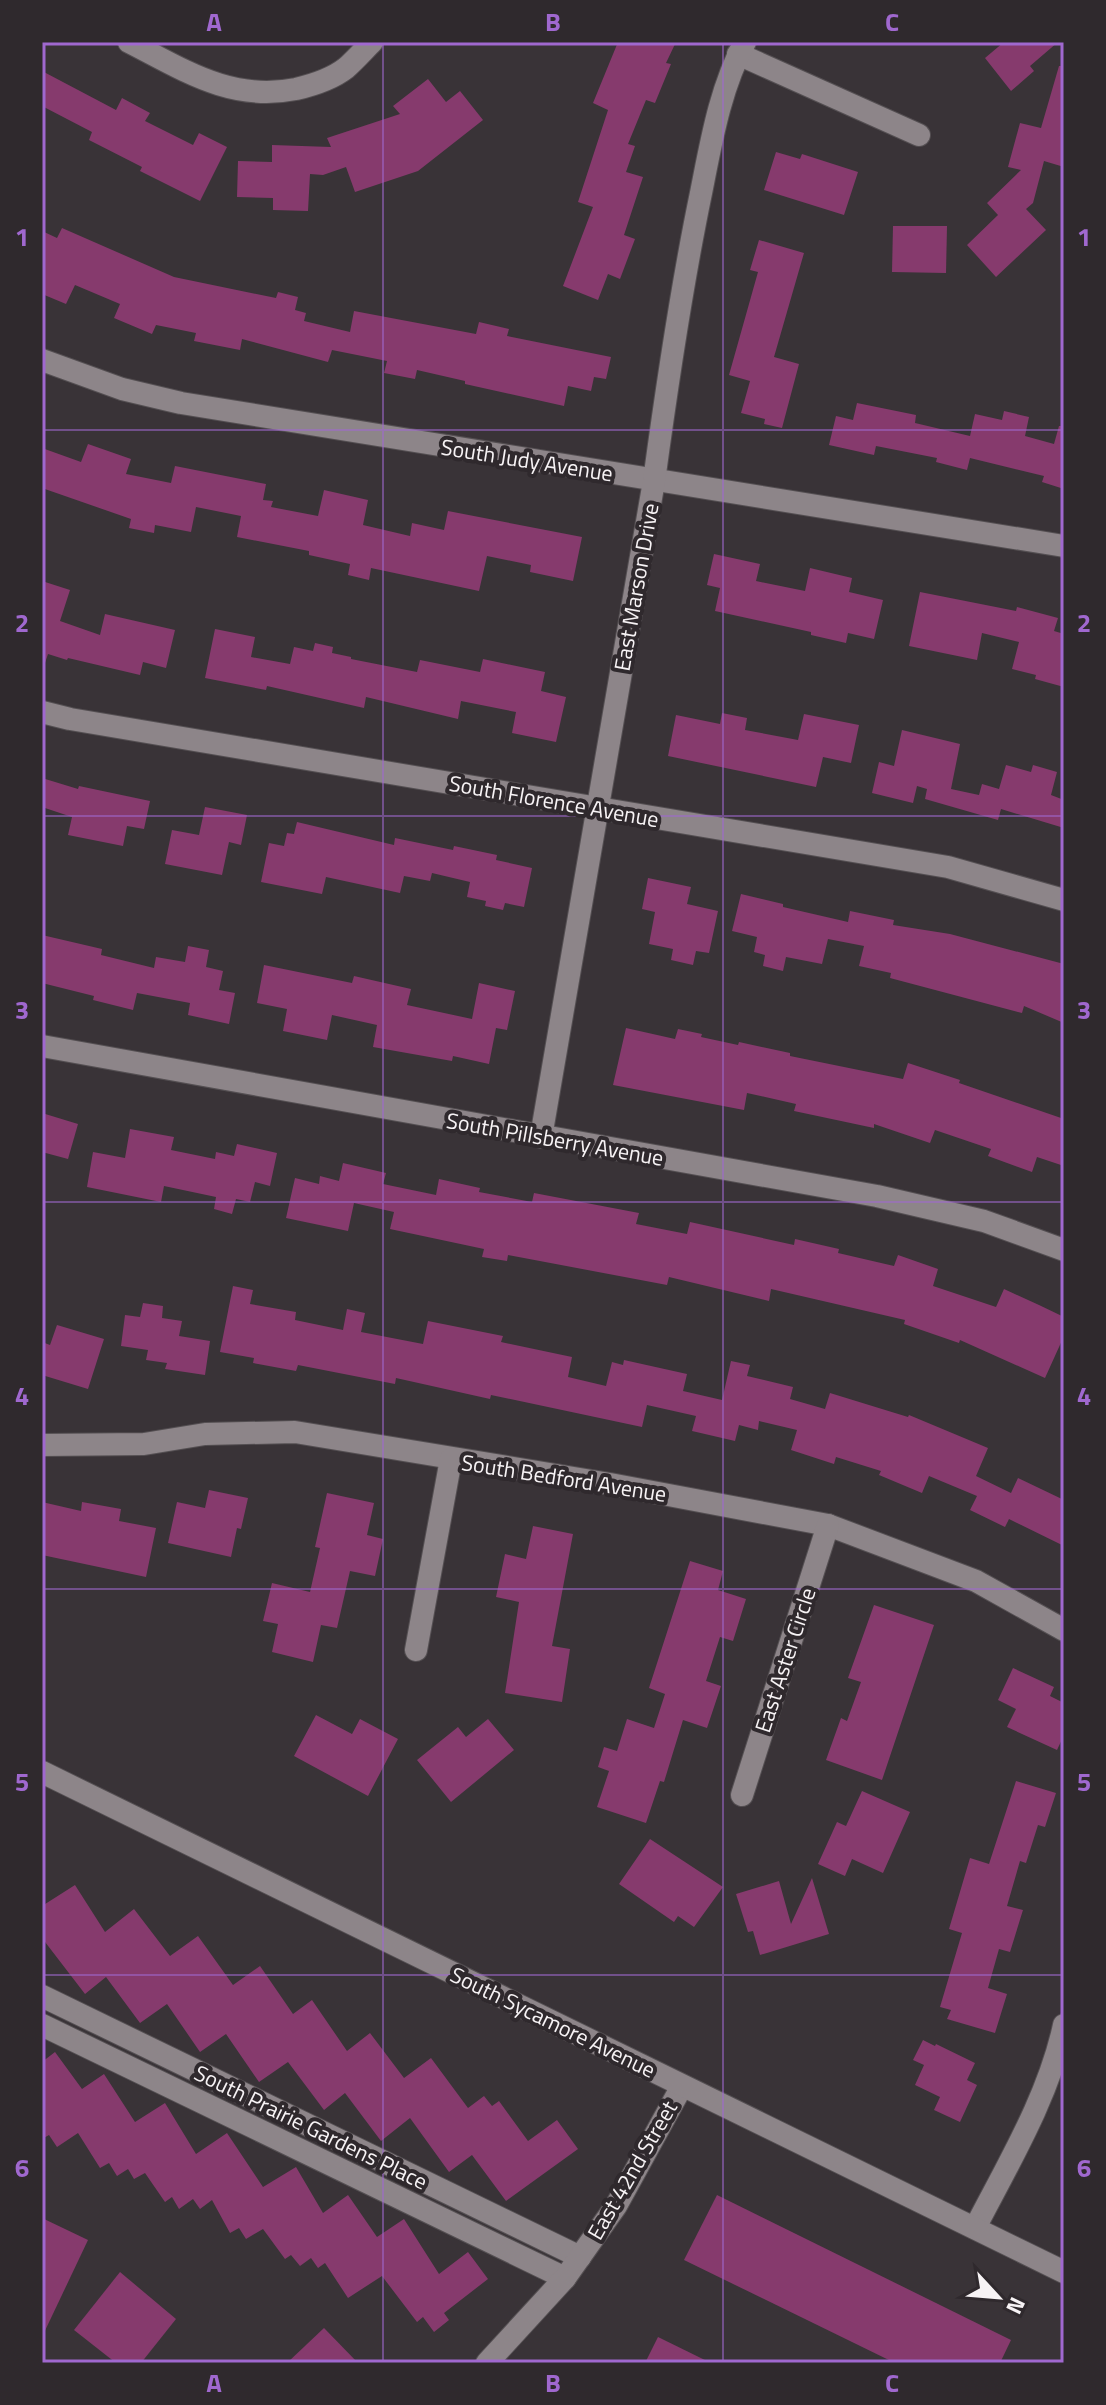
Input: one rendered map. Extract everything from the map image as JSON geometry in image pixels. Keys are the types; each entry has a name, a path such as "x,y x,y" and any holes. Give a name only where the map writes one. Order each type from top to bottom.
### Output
{"street":[{"path":"129,42 206,81 245,92 274,93 313,85 344,70 372,42"},
{"path":"742,48 919,135"},
{"name":"East Marson Drive","path":"541,1137 654,481 691,239 714,129 742,48"},
{"name":"South Judy Avenue","path":"42,360 122,389 181,403 1064,546"},
{"name":"South Florence Avenue","path":"42,712 948,867 1064,900"},
{"name":"South Pillsberry Avenue","path":"42,1046 877,1196 984,1221 1064,1250"},
{"name":"South Bedford Avenue","path":"42,1445 144,1444 205,1434 295,1432 610,1484 828,1525 976,1581 1064,1630"},
{"path":"416,1650 451,1459"},
{"name":"East Aster Circle","path":"742,1795 828,1525"},
{"name":"South Sycamore Avenue","path":"42,1772 1064,2272"},
{"name":"South Prairie Gardens Place","path":"42,1996 580,2257"},
{"name":"South Prairie Gardens Place","path":"42,2025 565,2278"},
{"path":"975,2228 1024,2133 1059,2047 1064,2025"},
{"name":"East 42nd Street","path":"487,2363 565,2278 616,2206 682,2086"}],"building":[{"path":"618,42 676,42 666,63 671,64 655,103 646,100 628,144 635,146 626,172 643,177 624,235 635,239 620,279 608,274 598,300 563,286 593,207 578,202 608,110 593,103"},
{"path":"1004,42 1058,42 1030,66 1034,71 1011,91 985,58"},
{"path":"1059,66 1064,66 1064,167 1044,161 1033,203 1026,209 1046,230 996,277 967,245 998,215 987,203 1021,170 1008,167 1020,123 1041,128"},
{"path":"42,71 116,110 122,98 150,113 145,121 193,145 199,133 227,147 200,201 140,171 142,167 89,140 92,132 42,106"},
{"path":"428,79 446,102 460,91 483,120 418,171 355,192 346,167 323,175 310,174 308,211 273,210 273,198 237,197 238,161 272,162 272,145 331,147 327,138 400,114 393,106"},
{"path":"776,152 800,159 802,154 858,172 844,215 764,190"},
{"path":"893,226 947,226 946,273 892,272"},
{"path":"62,228 174,277 276,298 278,292 298,297 295,310 306,313 304,321 350,332 354,311 476,334 479,322 509,329 507,336 611,357 606,379 594,377 591,391 568,386 564,406 417,370 415,379 384,373 387,361 332,350 328,362 242,339 240,350 194,341 196,333 156,325 152,334 114,318 120,304 75,285 66,304 42,294 42,231 57,238"},
{"path":"759,240 804,253 774,357 799,364 782,428 764,424 765,419 741,413 750,381 729,375 758,272 750,270"},
{"path":"857,403 916,415 915,423 970,436 975,414 1002,420 1004,411 1029,417 1025,436 1054,444 1059,426 1064,426 1064,489 1042,482 1044,476 970,458 967,470 936,462 937,458 876,446 874,455 829,445 836,416 853,420"},
{"path":"88,444 131,459 126,474 171,483 175,466 266,484 263,500 273,501 271,507 318,516 324,490 368,500 363,525 410,536 412,523 444,530 448,511 582,537 573,581 530,572 531,565 487,556 479,591 371,568 369,580 348,575 350,564 309,555 309,551 237,537 241,516 196,507 191,532 155,525 154,533 129,528 131,519 42,488 42,448 81,462"},
{"path":"714,554 760,564 756,581 805,591 810,568 852,578 849,592 883,600 874,639 848,633 846,643 715,611 720,588 707,585"},
{"path":"42,581 70,590 60,621 100,635 105,614 175,630 166,668 143,662 140,675 48,654 45,663 42,663"},
{"path":"920,592 1016,611 1017,607 1058,618 1054,631 1064,634 1064,687 1012,669 1019,642 982,633 977,660 909,646"},
{"path":"215,629 255,637 251,657 290,664 294,647 313,651 315,643 333,647 332,653 351,659 417,672 420,660 480,672 483,659 545,672 541,691 566,697 556,742 512,733 516,712 461,701 458,719 366,697 364,708 267,686 266,690 205,678"},
{"path":"722,713 747,718 745,730 798,740 804,714 859,725 851,763 823,757 816,787 668,756 676,715 720,724"},
{"path":"902,730 960,744 951,789 979,795 982,784 999,789 1006,765 1031,772 1033,765 1057,772 1051,795 1064,800 1064,828 1001,809 998,820 925,799 927,789 917,786 913,803 872,793 879,762 894,766"},
{"path":"42,778 78,789 79,786 150,801 144,829 127,826 123,846 68,835 72,817 42,807"},
{"path":"205,807 247,815 241,845 229,842 222,875 165,864 172,830 199,835"},
{"path":"297,822 394,845 395,838 453,850 454,846 497,855 496,860 532,868 524,907 505,903 503,910 485,906 486,901 467,897 470,882 432,873 430,881 404,876 400,893 326,877 322,894 261,882 269,843 284,846 287,833 294,834"},
{"path":"648,878 691,887 687,904 718,911 709,953 696,951 693,965 671,960 673,949 649,944 655,912 642,909"},
{"path":"741,894 848,922 850,911 894,920 893,925 950,934 1064,964 1064,1023 1024,1006 1022,1013 890,978 891,973 859,966 864,946 828,939 822,964 786,957 783,971 763,966 765,955 754,952 757,937 732,931"},
{"path":"42,935 102,949 101,955 154,968 156,957 185,962 188,946 209,950 206,967 223,971 219,990 235,993 229,1024 188,1015 190,1003 137,993 133,1010 42,983"},
{"path":"264,965 352,983 354,976 411,989 407,1005 472,1019 479,983 515,991 507,1030 496,1028 489,1064 453,1056 452,1061 373,1047 377,1025 332,1015 327,1040 283,1031 287,1009 257,1003"},
{"path":"626,1028 675,1039 678,1029 702,1034 701,1037 738,1045 739,1042 790,1053 790,1056 903,1079 908,1063 1064,1119 1064,1166 1037,1157 1032,1172 988,1156 991,1149 935,1130 930,1143 874,1124 874,1128 794,1111 796,1104 747,1093 744,1110 613,1085"},
{"path":"42,1113 78,1124 68,1159 42,1152"},
{"path":"130,1129 174,1137 171,1150 215,1159 216,1152 234,1156 237,1144 277,1153 270,1186 255,1182 250,1202 236,1199 232,1214 214,1209 216,1197 164,1186 161,1202 87,1187 93,1152 125,1158"},
{"path":"343,1163 386,1173 383,1184 436,1195 439,1179 480,1188 479,1192 532,1202 534,1193 639,1213 636,1224 687,1234 690,1222 794,1245 795,1239 894,1266 898,1255 938,1269 933,1286 996,1307 1004,1289 1064,1317 1064,1336 1045,1378 960,1340 959,1343 904,1324 905,1320 771,1289 769,1301 669,1277 667,1285 508,1255 507,1261 482,1257 484,1249 390,1229 394,1212 354,1203 348,1231 286,1218 295,1178 319,1184 320,1176 339,1181"},
{"path":"233,1286 253,1290 250,1304 296,1312 295,1320 343,1330 347,1309 365,1313 361,1332 423,1344 428,1321 503,1336 501,1342 572,1357 568,1377 606,1386 612,1362 623,1365 624,1360 687,1374 683,1391 722,1400 731,1361 750,1365 747,1376 793,1387 790,1399 825,1409 830,1393 909,1415 988,1448 976,1476 1011,1493 1018,1478 1064,1500 1064,1546 1009,1519 1005,1527 970,1510 977,1496 929,1476 922,1493 879,1475 881,1471 836,1457 834,1464 791,1450 797,1430 759,1421 758,1430 739,1425 735,1441 692,1431 696,1416 647,1405 642,1427 396,1378 395,1384 298,1365 296,1371 253,1363 254,1358 220,1352"},
{"path":"143,1303 163,1306 162,1318 182,1321 179,1336 210,1341 205,1375 165,1369 167,1363 146,1360 148,1350 121,1346 125,1315 140,1317"},
{"path":"57,1325 104,1339 88,1389 42,1375 42,1342 50,1345"},
{"path":"209,1490 248,1498 231,1557 168,1543 177,1502 205,1508"},
{"path":"327,1493 374,1503 367,1535 383,1539 375,1576 350,1571 337,1628 321,1625 313,1662 272,1652 278,1624 263,1621 272,1583 310,1592 320,1548 315,1547"},
{"path":"42,1502 81,1511 82,1502 121,1509 119,1521 156,1528 146,1577 42,1555"},
{"path":"533,1526 573,1534 552,1646 570,1649 562,1702 505,1693 519,1602 496,1597 505,1554 526,1559"},
{"path":"690,1561 723,1571 718,1590 746,1599 733,1641 720,1637 706,1681 721,1686 707,1728 683,1720 664,1782 660,1781 646,1823 597,1807 609,1771 598,1767 604,1747 617,1751 627,1719 654,1728 665,1694 649,1688"},
{"path":"874,1605 934,1625 882,1780 826,1760 841,1718 847,1721 861,1682 848,1678"},
{"path":"1013,1668 1054,1687 1050,1696 1064,1703 1064,1735 1057,1750 1007,1727 1016,1709 998,1700"},
{"path":"316,1715 352,1734 360,1719 398,1739 368,1796 294,1756"},
{"path":"488,1719 514,1750 451,1802 417,1760 458,1727 466,1737"},
{"path":"1016,1781 1056,1793 1045,1827 1038,1825 1026,1863 1020,1861 1007,1906 1023,1910 1010,1952 999,1949 988,1988 1007,1994 995,2033 947,2019 951,2010 940,2007 962,1933 949,1929 970,1858 989,1864"},
{"path":"862,1791 910,1812 883,1873 852,1859 845,1876 818,1864 837,1822 846,1826"},
{"path":"650,1839 723,1887 694,1927 678,1916 674,1922 619,1884"},
{"path":"812,1878 829,1934 760,1955 753,1931 748,1932 736,1894 779,1881 791,1924"},
{"path":"75,1885 105,1932 134,1909 170,1956 198,1936 233,1985 260,1966 293,2014 312,2000 347,2051 370,2033 404,2078 431,2058 468,2108 484,2096 492,2106 499,2101 528,2141 557,2120 578,2149 506,2201 472,2155 449,2172 410,2118 381,2141 345,2093 324,2110 288,2062 259,2082 226,2034 200,2052 167,2004 140,2023 106,1977 85,1994 42,1938 42,1906"},
{"path":"923,2040 975,2063 967,2080 977,2085 960,2122 934,2110 940,2097 915,2085 924,2065 913,2060"},
{"path":"55,2052 82,2089 104,2074 135,2122 165,2103 196,2154 227,2133 263,2187 296,2167 323,2213 348,2195 377,2237 404,2219 439,2274 468,2252 488,2279 444,2313 449,2320 434,2332 423,2317 417,2322 382,2276 348,2298 325,2263 318,2268 311,2258 300,2266 291,2255 285,2259 263,2229 246,2239 239,2228 230,2233 212,2200 200,2209 193,2199 179,2209 172,2197 165,2202 145,2173 134,2179 128,2169 117,2176 109,2163 100,2168 78,2133 57,2147 49,2135 42,2139 42,2062"},
{"path":"717,2195 1011,2340 1000,2363 895,2363 684,2260"},
{"path":"42,2218 88,2240 42,2337"},
{"path":"120,2272 176,2319 141,2363 116,2363 74,2330"},
{"path":"324,2328 358,2363 287,2363"},
{"path":"658,2337 711,2363 645,2363"}]}
